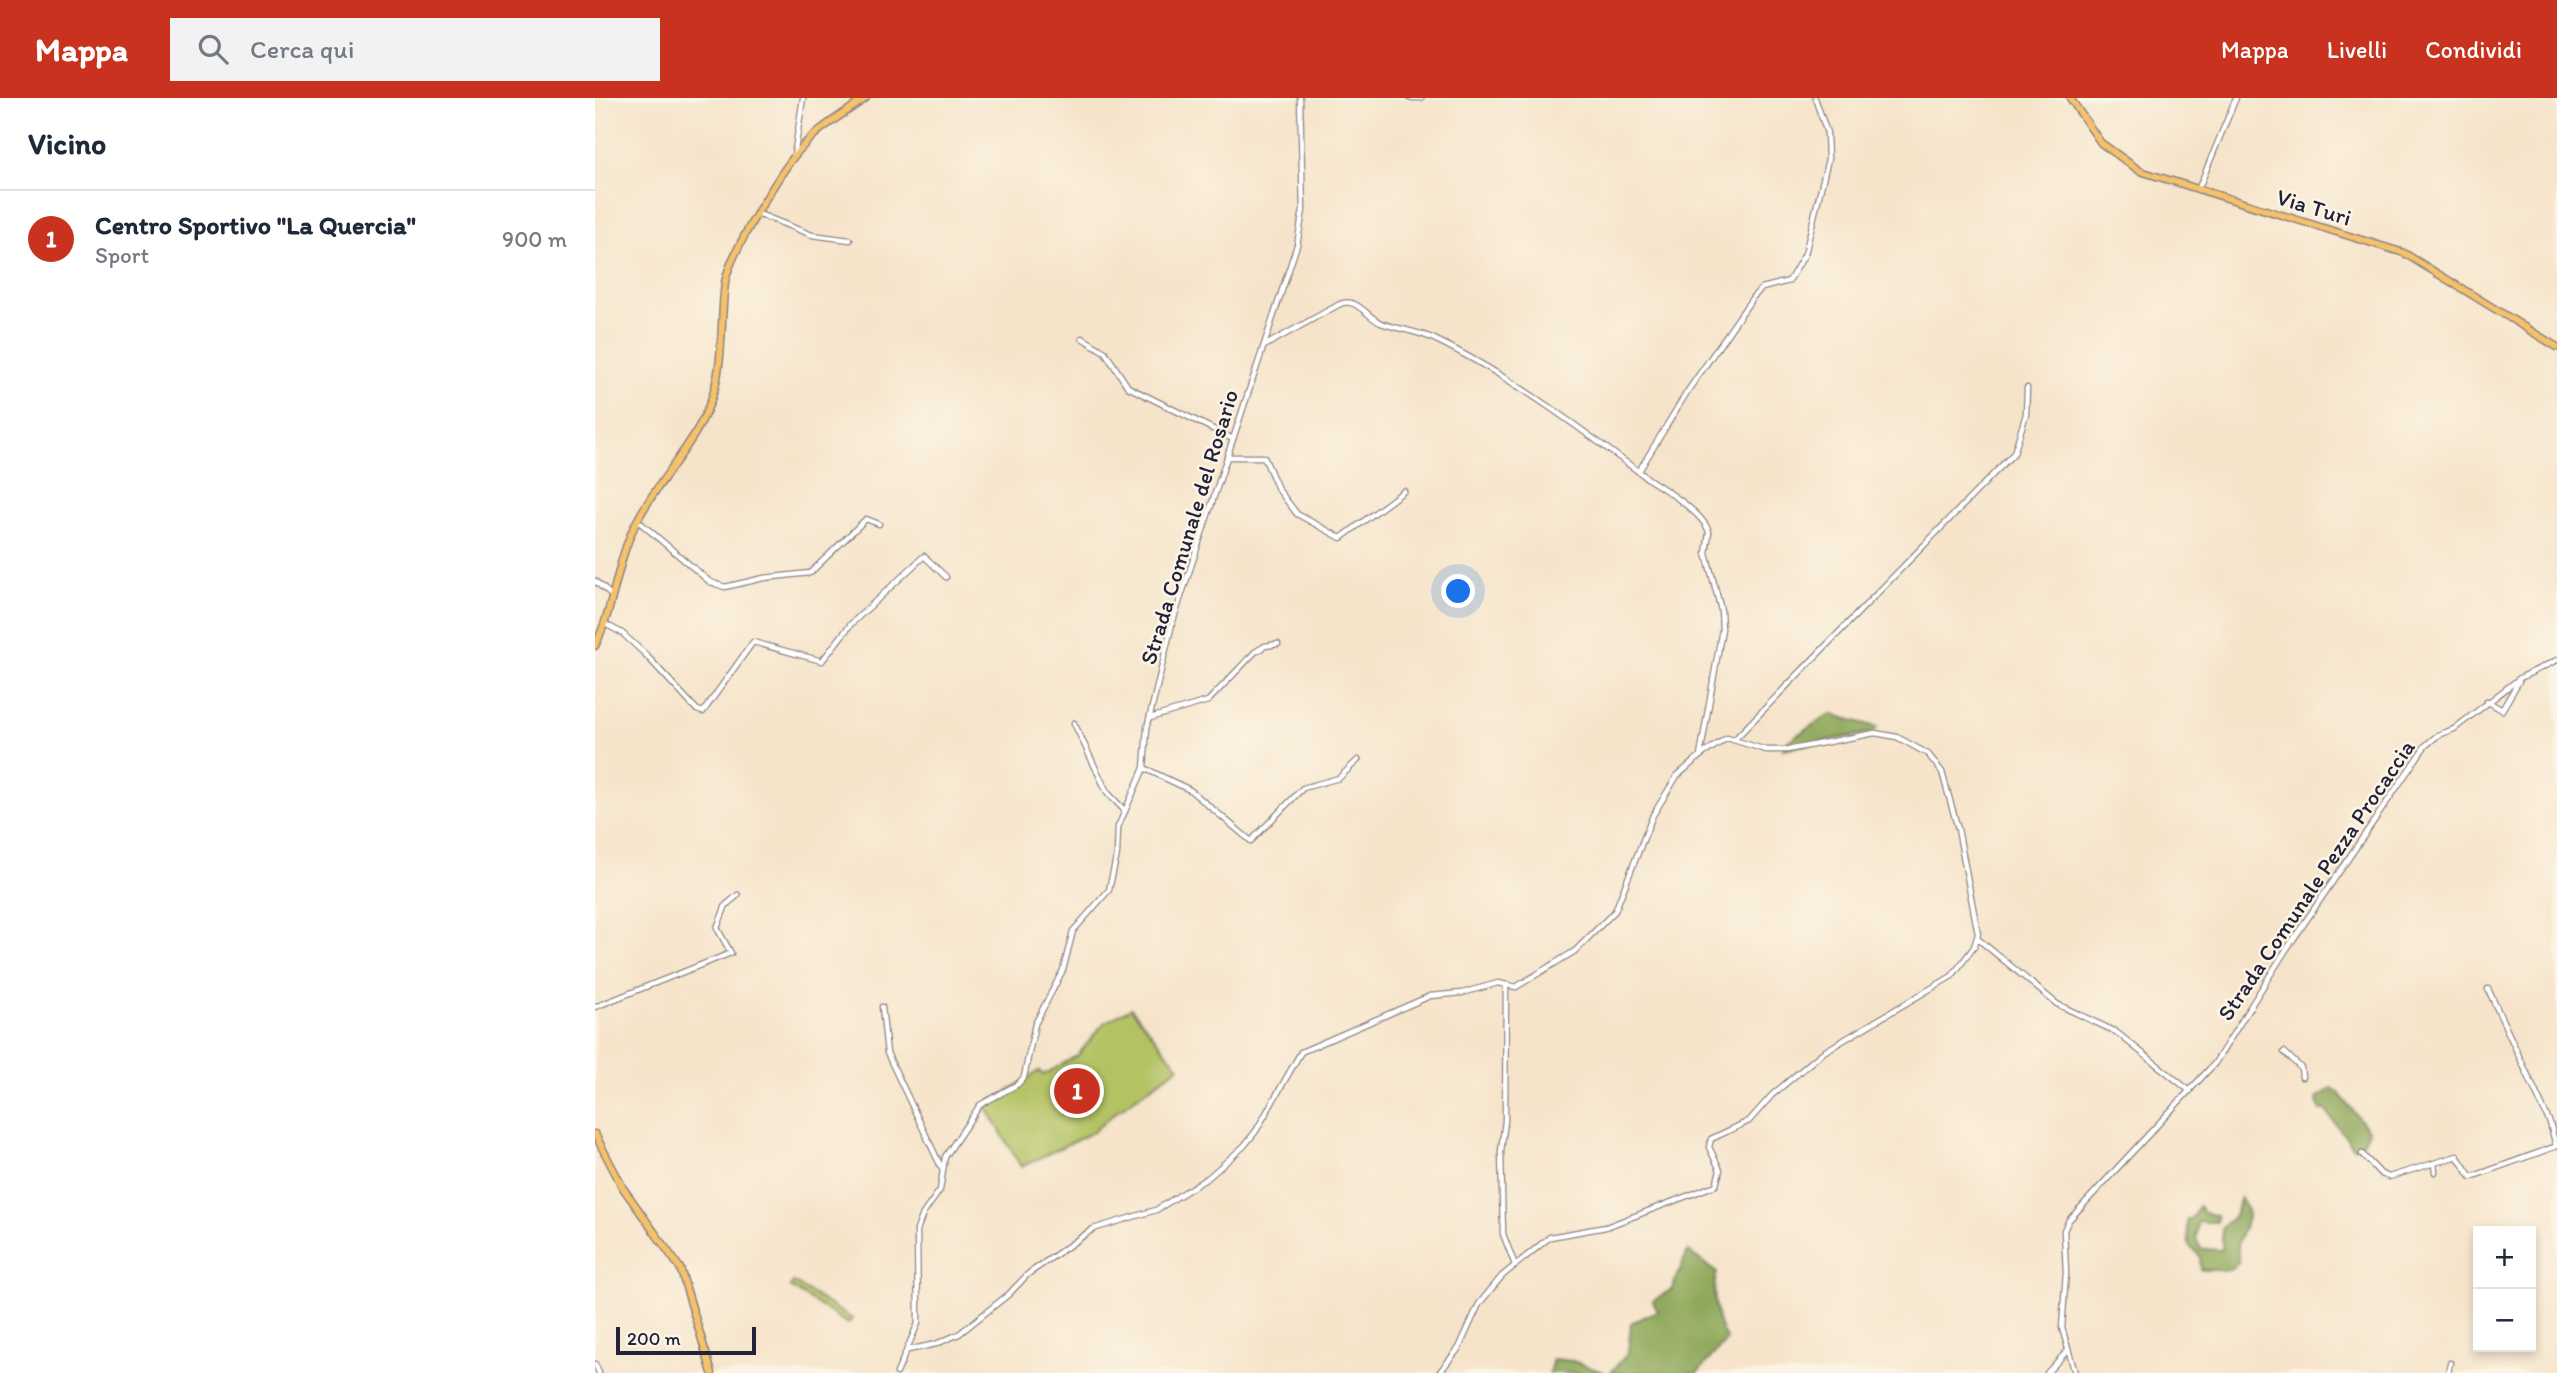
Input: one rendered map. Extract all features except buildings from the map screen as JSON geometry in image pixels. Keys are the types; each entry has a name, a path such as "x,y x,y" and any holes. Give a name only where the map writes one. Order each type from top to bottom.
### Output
{"main road":[{"path":"595,646 605,624 625,547 637,520 710,404 716,381 727,270 794,156 813,137 866,98"},
{"name":"Via Turi","path":"2070,98 2090,130 2117,157 2148,175 2404,253 2557,347"},
{"path":"595,1134 597,1145 623,1188 680,1268 712,1373"}],"street":[{"path":"794,156 803,98"},
{"name":"Strada Comunale del Rosario","path":"897,1373 908,1350 919,1315 916,1236 923,1214 940,1190 942,1169 948,1153 980,1105 1018,1084 1024,1077 1035,1024 1063,970 1073,931 1109,890 1117,853 1118,827 1145,768 1150,718 1172,624 1264,345 1301,223 1300,98"},
{"path":"1409,98 1421,98"},
{"path":"1639,471 1687,392 1753,297 1762,288 1789,281 1800,265 1829,150 1825,124 1815,98"},
{"path":"2197,190 2236,98"},
{"path":"759,214 812,235 849,240"},
{"path":"1264,345 1349,302 1380,322 1422,334 1465,355 1565,417 1678,499 1703,522 1709,532 1706,553 1721,610 1722,629 1700,756"},
{"path":"1082,338 1105,352 1128,387 1233,439"},
{"path":"1735,739 2014,453 2026,414 2027,388"},
{"path":"1227,457 1264,457 1278,488 1297,514 1341,538 1404,491"},
{"path":"637,520 704,577 725,587 764,578 810,573 866,519 879,524"},
{"path":"605,624 626,637 697,710 703,712 753,642 822,661 851,624 924,556 946,577"},
{"path":"595,581 611,595"},
{"path":"1150,718 1208,701 1255,652 1265,646 1278,644"},
{"name":"Strada Comunale Pezza Procaccia","path":"2075,1373 2062,1328 2066,1273 2064,1230 2101,1185 2215,1063 2284,953 2425,746 2438,735 2454,729 2520,678 2557,660"},
{"path":"2487,701 2502,710 2520,678"},
{"path":"1074,723 1107,792 1125,811"},
{"path":"908,1350 936,1344 959,1334 1009,1294 1028,1274 1093,1229 1156,1210 1209,1177 1244,1146 1256,1130 1301,1052 1430,996 1462,993 1498,983 1515,987 1524,984 1575,951 1615,911 1653,815 1677,776 1727,738 1766,750 1787,750 1875,733 1905,740 1928,754 1942,772 1958,829 1976,913 1978,939 1952,976 1822,1053 1772,1095 1749,1121 1711,1139 1709,1147 1720,1170 1716,1185 1606,1227 1560,1233 1515,1265 1479,1304 1459,1348 1439,1373"},
{"path":"1145,768 1190,790 1251,841 1303,788 1339,778 1357,760"},
{"path":"595,1007 731,953 717,928 726,905 739,895"},
{"path":"1978,939 2057,1004 2116,1032 2190,1091"},
{"path":"1506,986 1505,1121 1501,1151 1503,1234 1515,1265"},
{"path":"2362,1154 2381,1174 2389,1177 2457,1156 2467,1176 2471,1177 2557,1146 2550,1124 2489,989"},
{"path":"882,1007 887,1053 942,1169"},
{"path":"2284,1052 2301,1068 2302,1077"},
{"path":"2434,1164 2435,1172"},
{"path":"2047,1373 2068,1349"},
{"path":"2448,1373 2450,1363"},
{"path":"595,1364 599,1373"}],"green space":[{"path":"1830,714 1877,727 1874,732 1783,749 1788,741"},
{"path":"1131,1008 1179,1067 1117,1111 1093,1132 1021,1167 986,1106 1039,1071 1043,1075 1078,1055 1104,1023"},
{"path":"2332,1088 2369,1131 2363,1142 2354,1148 2324,1109 2321,1111 2316,1099"},
{"path":"2241,1198 2248,1218 2239,1239 2238,1263 2230,1270 2201,1270 2200,1256 2189,1246 2187,1220 2192,1220 2199,1206 2204,1213 2217,1215 2217,1222 2198,1222 2196,1239 2201,1249 2222,1250 2222,1227 2233,1217"},
{"path":"1688,1251 1717,1273 1714,1289 1716,1308 1727,1340 1697,1373 1610,1373 1628,1353 1631,1323 1657,1311 1653,1301 1672,1289"},
{"path":"793,1282 852,1319 848,1324 790,1287"},
{"path":"1553,1359 1573,1361 1605,1373 1549,1373"}],"place":[{"name":"Centro Sportivo \"La Quercia\"","path":"1077,1091"}]}
